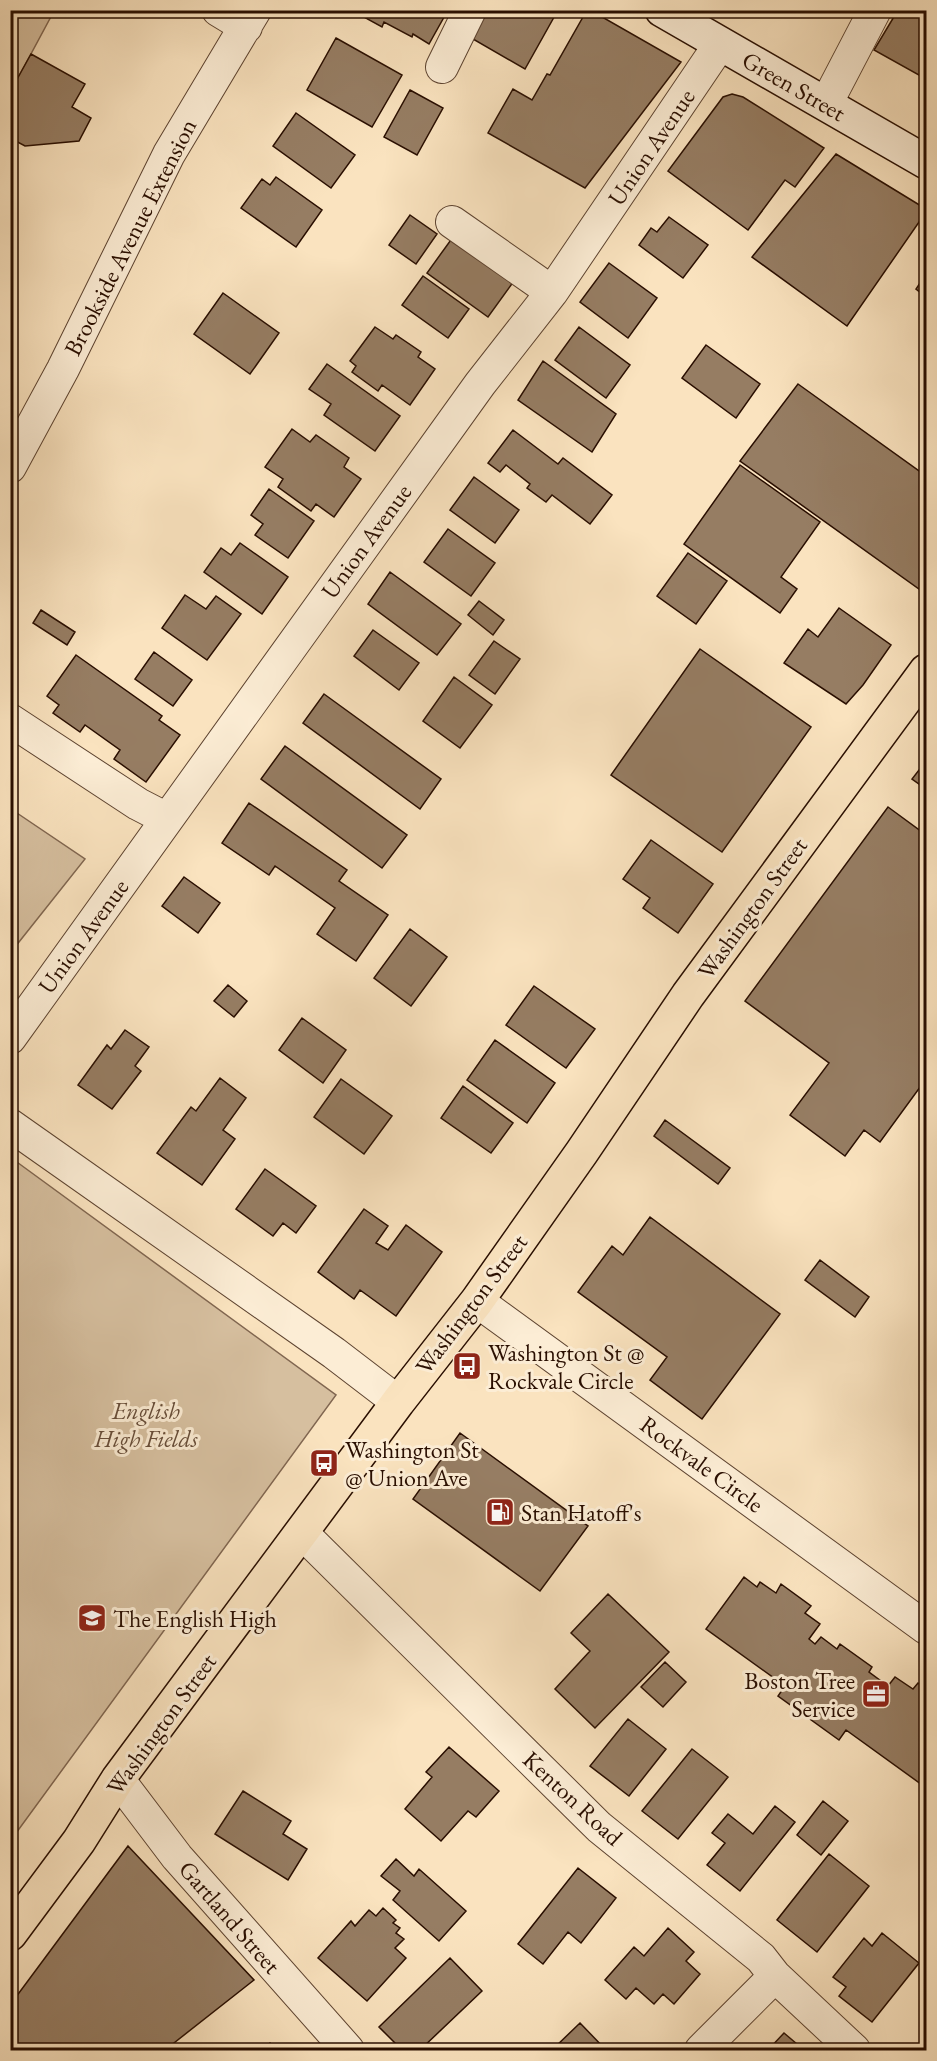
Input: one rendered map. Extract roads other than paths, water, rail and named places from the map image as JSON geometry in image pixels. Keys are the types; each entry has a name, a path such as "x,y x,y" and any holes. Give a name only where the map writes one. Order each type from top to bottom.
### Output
{"main road":[{"name":"Washington Street","path":"10,1934 79,1841 118,1779 398,1402 477,1301 582,1152 688,995 927,671"}],"street":[{"path":"218,10 251,19"},
{"path":"442,67 470,10"},
{"name":"Green Street","path":"662,10 927,162"},
{"path":"826,104 875,10"},
{"name":"Brookside Avenue Extension","path":"10,467 63,369 170,154 251,19"},
{"name":"Union Avenue","path":"10,1038 480,384 552,292 720,44"},
{"path":"452,222 552,292"},
{"path":"10,720 138,804 167,819"},
{"path":"10,1125 334,1353 398,1402"},
{"name":"Rockvale Circle","path":"477,1301 927,1628"},
{"name":"Kenton Road","path":"302,1533 599,1827 761,1958 775,1976 854,2050"},
{"name":"Gartland Street","path":"118,1779 177,1857 348,2050"},
{"path":"702,2050 775,1976"}],"place":[{"name":"Washington St @ Rockvale Circle","path":"467,1366"},
{"name":"Washington St @ Union Ave","path":"324,1463"},
{"name":"Stan Hatoff's","path":"500,1512"},
{"name":"The English High","path":"92,1618"},
{"name":"Boston Tree Service","path":"876,1694"}],"park label":[{"name":"English High Fields","path":"146,1424"}]}
